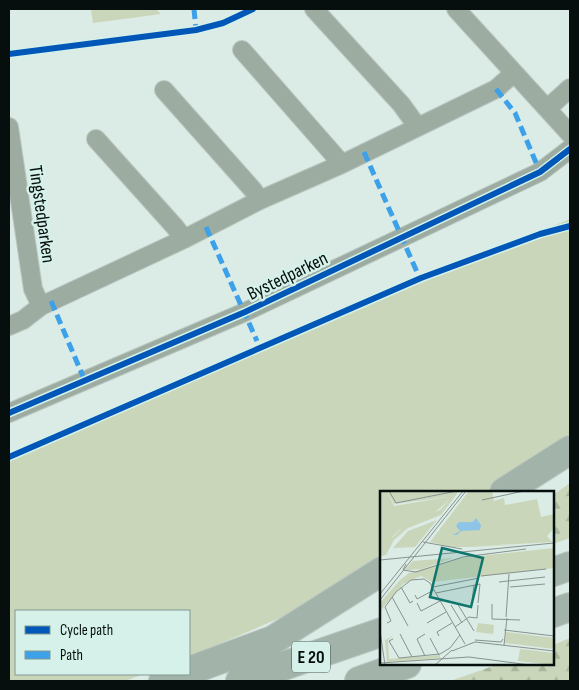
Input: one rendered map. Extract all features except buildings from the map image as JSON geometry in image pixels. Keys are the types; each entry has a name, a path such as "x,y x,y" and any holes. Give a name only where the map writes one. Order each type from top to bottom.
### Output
{"highway":[{"path":"506,491 570,450"},
{"path":"554,572 570,566"},
{"path":"190,672 273,640 380,572"},
{"path":"554,613 570,607"},
{"name":"E 20","path":"240,681 380,633"},
{"path":"359,681 404,665"},
{"path":"162,681 180,675"}],"street":[{"path":"314,9 401,104 416,126"},
{"path":"456,9 570,134"},
{"path":"242,50 342,164"},
{"path":"9,326 22,320 41,306 496,89 514,73"},
{"path":"548,108 570,88"},
{"path":"164,90 260,200"},
{"name":"Tingstedparken","path":"9,127 33,289 41,306"},
{"path":"96,139 176,227 184,239"},
{"name":"Bystedparken","path":"9,413 245,312 540,172 570,149"}],"green space":[{"path":"91,9 156,9 161,14 93,23"},
{"path":"570,219 570,440 488,491 380,491 380,558 289,614 190,657 190,610 15,610 15,675 141,675 125,681 9,681 9,453"},
{"path":"570,483 570,538 554,544 554,494"},
{"path":"570,638 570,681 450,681 496,665 554,665 554,645"}],"marked path":[{"path":"194,9 196,30"},
{"path":"496,89 515,113 540,172"},
{"path":"364,152 417,272"},
{"path":"206,227 257,341"},
{"path":"51,301 85,381"}],"cycle path":[{"path":"9,54 196,30 223,23 253,9"},
{"path":"9,413 245,312 540,172 570,149"},
{"path":"9,457 421,278 540,234 570,226"}]}
